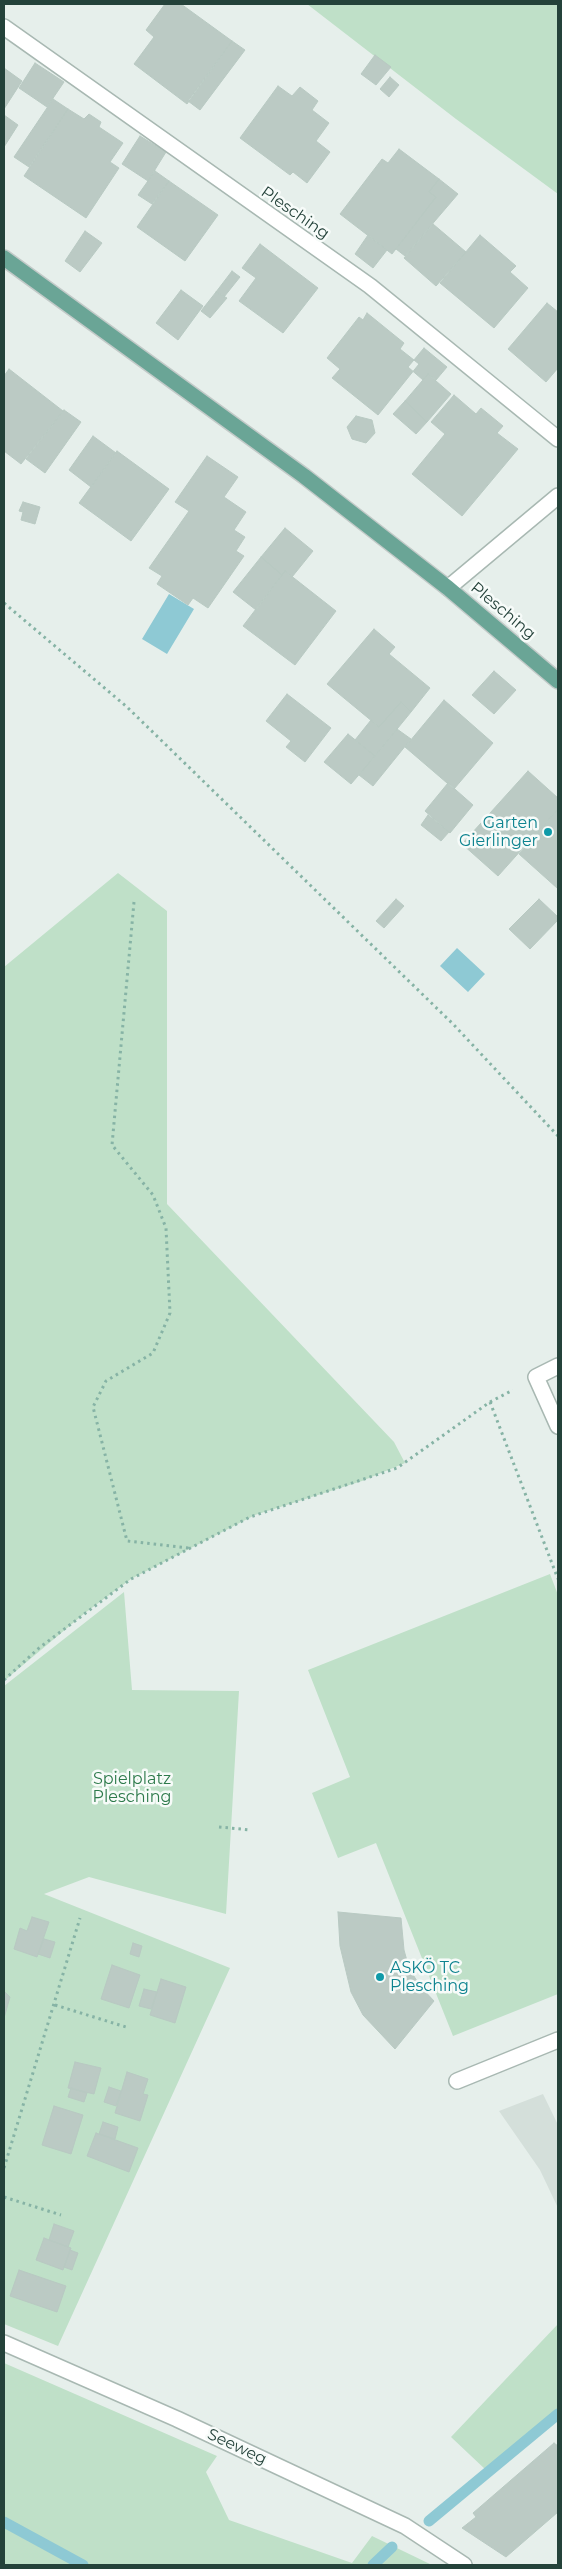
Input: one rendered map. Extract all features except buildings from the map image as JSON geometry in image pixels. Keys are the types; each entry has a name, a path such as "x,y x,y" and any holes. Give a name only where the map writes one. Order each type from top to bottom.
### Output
{"main road":[{"name":"Plesching","path":"4,258 304,476 448,588 558,681"}],"street":[{"name":"Plesching","path":"4,27 370,286 558,439"},
{"name":"Plesching","path":"448,588 558,496"},
{"path":"558,1366 536,1377 558,1426"},
{"path":"457,2081 558,2040"},
{"name":"Seeweg","path":"4,2343 177,2419 405,2526 464,2565"}],"path":[{"path":"4,603 127,707 446,1017 558,1136"},
{"path":"134,902 112,1145 153,1195 166,1228 170,1313 153,1353 106,1381 93,1407 127,1541 189,1548"},
{"path":"4,1680 40,1648 131,1579 250,1517 396,1468 490,1402 536,1377"},
{"path":"490,1402 558,1579"},
{"path":"219,1827 251,1830"},
{"path":"4,2168 80,1918"},
{"path":"55,2005 126,2027"},
{"path":"4,2197 61,2215"}],"shaded area":[{"path":"543,2094 558,2125 558,2208 540,2170 499,2111"}],"green space":[{"path":"307,4 558,4 558,194 456,119"},
{"path":"118,873 167,911 167,1204 394,1442 405,1463 362,1481 255,1515 131,1579 85,1613 4,1681 4,967"},
{"path":"550,1574 558,1595 558,1994 453,2036 376,1843 338,1858 312,1793 350,1777 308,1670"},
{"name":"Spielplatz Plesching","path":"124,1592 132,1690 239,1691 226,1914 89,1877 44,1894 230,1968 58,2346 4,2324 4,1686"},
{"path":"558,2324 558,2408 487,2471 451,2437"},
{"path":"4,2363 217,2456 206,2472 229,2520 352,2563 372,2536 432,2565 4,2565"}],"water":[{"path":"169,594 194,609 167,654 142,639"},
{"path":"457,948 485,974 468,992 440,966"}],"waterway":[{"path":"429,2521 558,2414"},
{"path":"4,2522 83,2565"},
{"path":"373,2565 392,2547"}],"place":[{"name":"Garten Gierlinger","path":"548,832"},
{"name":"ASKÖ TC Plesching","path":"380,1977"}]}
